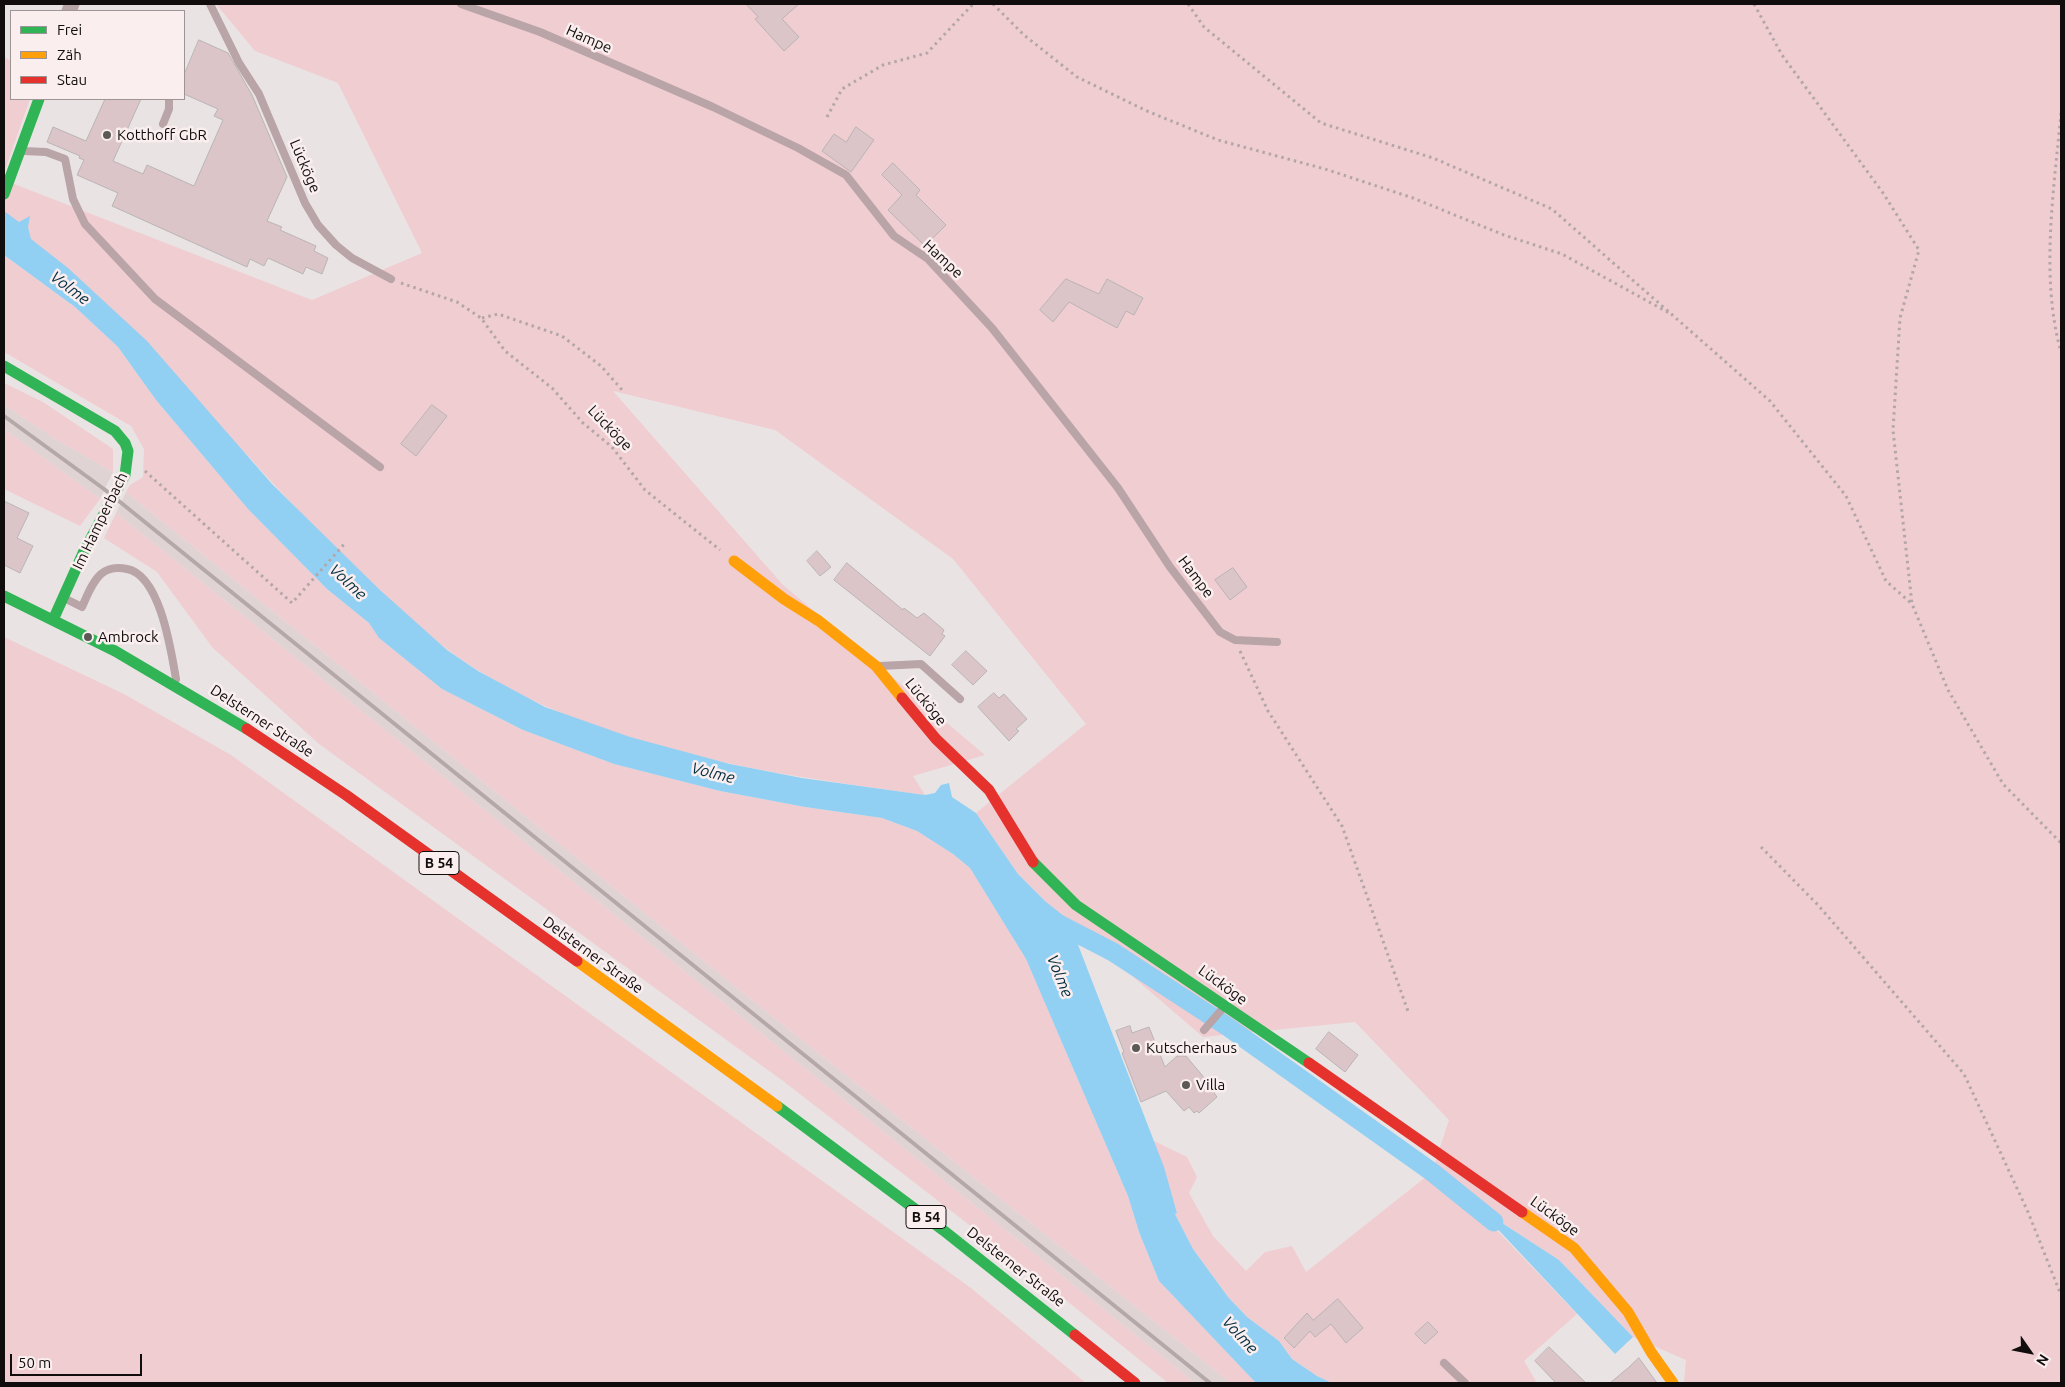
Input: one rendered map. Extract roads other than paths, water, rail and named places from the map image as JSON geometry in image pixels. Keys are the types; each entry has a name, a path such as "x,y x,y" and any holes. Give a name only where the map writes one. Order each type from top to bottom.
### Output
{"street":[{"path":"4,194 39,100"},
{"name":"Im Hamperbach","path":"4,366 115,431 125,443 128,462 125,475 53,620"},
{"name":"Lücköge","path":"734,561 819,621 876,666 936,739 989,790 1036,866 1076,905 1164,961 1574,1248 1628,1312 1651,1352 1673,1383"},
{"name":"Delsterner Straße","path":"4,596 177,686 266,739 793,1119 1012,1282 1135,1383"}],"lane":[{"name":"Lücköge","path":"210,4 239,63 259,94 305,203 318,225 336,245 352,258 391,279"},
{"name":"Hampe","path":"461,4 540,32 713,108 798,148 846,175 894,236 928,259 992,328 1118,488 1170,567 1220,632 1235,640 1277,642"},
{"path":"163,124 169,109 169,100"},
{"path":"20,151 46,152 65,159 73,199 85,224 156,299 380,467"},
{"path":"63,598 82,607 102,574 120,567 140,574 147,582 159,606 177,686"},
{"path":"876,666 921,664 960,699"},
{"path":"1204,1030 1225,1005"},
{"path":"1444,1363 1465,1383"}],"water":[{"name":"Volme","path":"4,211 19,222 30,216 28,227 31,239 68,268 147,341 272,484 380,590 447,650 478,671 545,707 630,737 730,764 802,778 925,795 935,793 941,785 949,783 952,797 976,813 1018,874 1045,901 1080,929 1075,937 1164,1167 1177,1213 1175,1214 1193,1249 1228,1297 1247,1317 1279,1341 1292,1359 1317,1376 1332,1383 1256,1383 1159,1281 1139,1232 1128,1196 1026,959 970,868 953,854 917,831 882,818 805,807 720,791 614,764 523,730 442,689 379,638 369,623 327,589 248,509 156,400 118,347 75,307 4,255"},
{"path":"1476,1206 1559,1260 1633,1337 1615,1354"}],"waterway":[{"path":"1055,922 1113,952 1228,1027 1432,1172 1494,1222"}],"railway":[{"path":"4,416 104,489 1210,1383"}],"place":[{"name":"Kotthoff GbR","path":"107,135"},
{"name":"Ambrock","path":"88,637"},
{"name":"Kutscherhaus","path":"1136,1048"},
{"name":"Villa","path":"1186,1085"}]}
